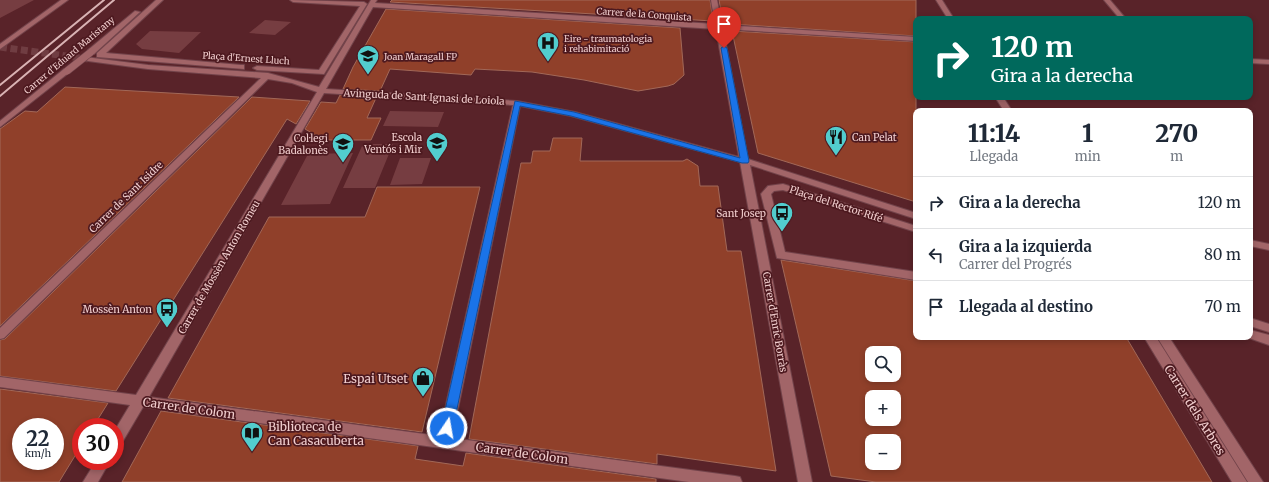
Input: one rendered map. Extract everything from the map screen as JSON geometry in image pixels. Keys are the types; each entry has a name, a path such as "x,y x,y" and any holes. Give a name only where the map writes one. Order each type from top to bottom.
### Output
{"street":[{"path":"0,48 65,0"},
{"name":"Carrer d'Eduard Maristany","path":"0,126 89,55 150,0"},
{"name":"Plaça d'Ernest Lluch","path":"160,0 100,54 181,62 321,72 364,4 293,0"},
{"name":"Carrer d'Enric Borràs","path":"714,0 805,482"},
{"path":"939,0 949,16"},
{"path":"1107,0 1120,16"},
{"name":"Carrer de la Conquista","path":"373,2 720,28 913,39"},
{"name":"Carrer de Mossèn Anton Romeu","path":"124,427 373,2"},
{"name":"Avinguda de Sant Ignasi de Loiola","path":"89,55 132,65 268,76 305,84 322,91 517,103 572,114 745,161 913,215"},
{"path":"1253,61 1269,62"},
{"name":"Carrer de Sant Isidre","path":"0,335 268,76"},
{"path":"444,443 517,103"},
{"name":"Plaça del Rector Rifé","path":"913,228 783,186 771,188 766,194 781,256 913,276"},
{"path":"1253,244 1269,247"},
{"path":"1253,323 1269,328"},
{"path":"1253,335 1269,340"},
{"name":"Carrer dels Arbres","path":"1152,340 1240,482"},
{"path":"1165,340 1256,482"},
{"name":"Carrer de Colom","path":"0,382 735,482"},
{"path":"90,482 97,470"}],"shaded area":[{"path":"0,0 34,0 0,18"},
{"path":"265,20 291,22 275,35 249,33"},
{"path":"150,31 201,32 179,53 142,49 136,44"},
{"path":"390,111 444,112 438,127 383,126"},
{"path":"363,144 393,144 375,188 343,188"},
{"path":"353,153 330,204 281,205 308,154"},
{"path":"400,158 431,158 422,184 390,185"}],"building":[{"path":"392,0 710,0 713,21 390,2"},
{"path":"719,0 916,0 916,16 913,16 913,36 730,24 730,22 723,22"},
{"path":"386,9 680,28 684,75 674,84 638,91 584,80 532,72 475,69 471,75 390,69 380,91 343,89 353,67"},
{"path":"732,31 913,42 913,100 916,100 916,108 913,108 913,201 758,153"},
{"path":"65,87 239,97 0,326 0,129 25,111 37,112"},
{"path":"340,95 376,98 367,118 381,118 371,140 324,140 305,129 321,102 336,103"},
{"path":"252,97 310,101 296,124 287,119 116,391 0,376 0,340 5,339"},
{"path":"553,138 582,138 580,161 683,161 687,159 698,166 700,186 718,186 727,251 741,251 776,471 657,454 657,464 469,439 521,163 531,163 533,151 550,151"},
{"path":"377,187 480,187 422,432 168,398 269,217 365,217"},
{"path":"781,260 913,281 913,340 1128,340 1212,482 876,482 831,476"},
{"path":"0,389 108,403 99,418 72,418 72,461 59,482 0,482"},
{"name":"Biblioteca de Can Casacuberta","path":"161,411 418,446 415,459 463,466 466,453 656,479 656,482 122,482"}],"tunnel":[{"path":"0,47 88,59"}],"railway":[{"path":"0,85 104,0"},
{"path":"0,96 114,0"}],"place":[{"name":"Eire - traumatologia i rehabimitació","path":"548,62"},
{"name":"Joan Maragall FP","path":"368,76"},
{"name":"Can Pelat","path":"836,156"},
{"name":"Escola Ventós i Mir","path":"437,162"},
{"name":"Col·legi Badalonès","path":"343,164"},
{"name":"Sant Josep","path":"782,232"},
{"name":"Mossèn Anton","path":"167,328"},
{"name":"Espai Utset","path":"423,398"},
{"name":"Biblioteca de Can Casacuberta","path":"252,452"}],"route":[{"path":"447,428 517,103 572,114 745,161 724,48"}]}
